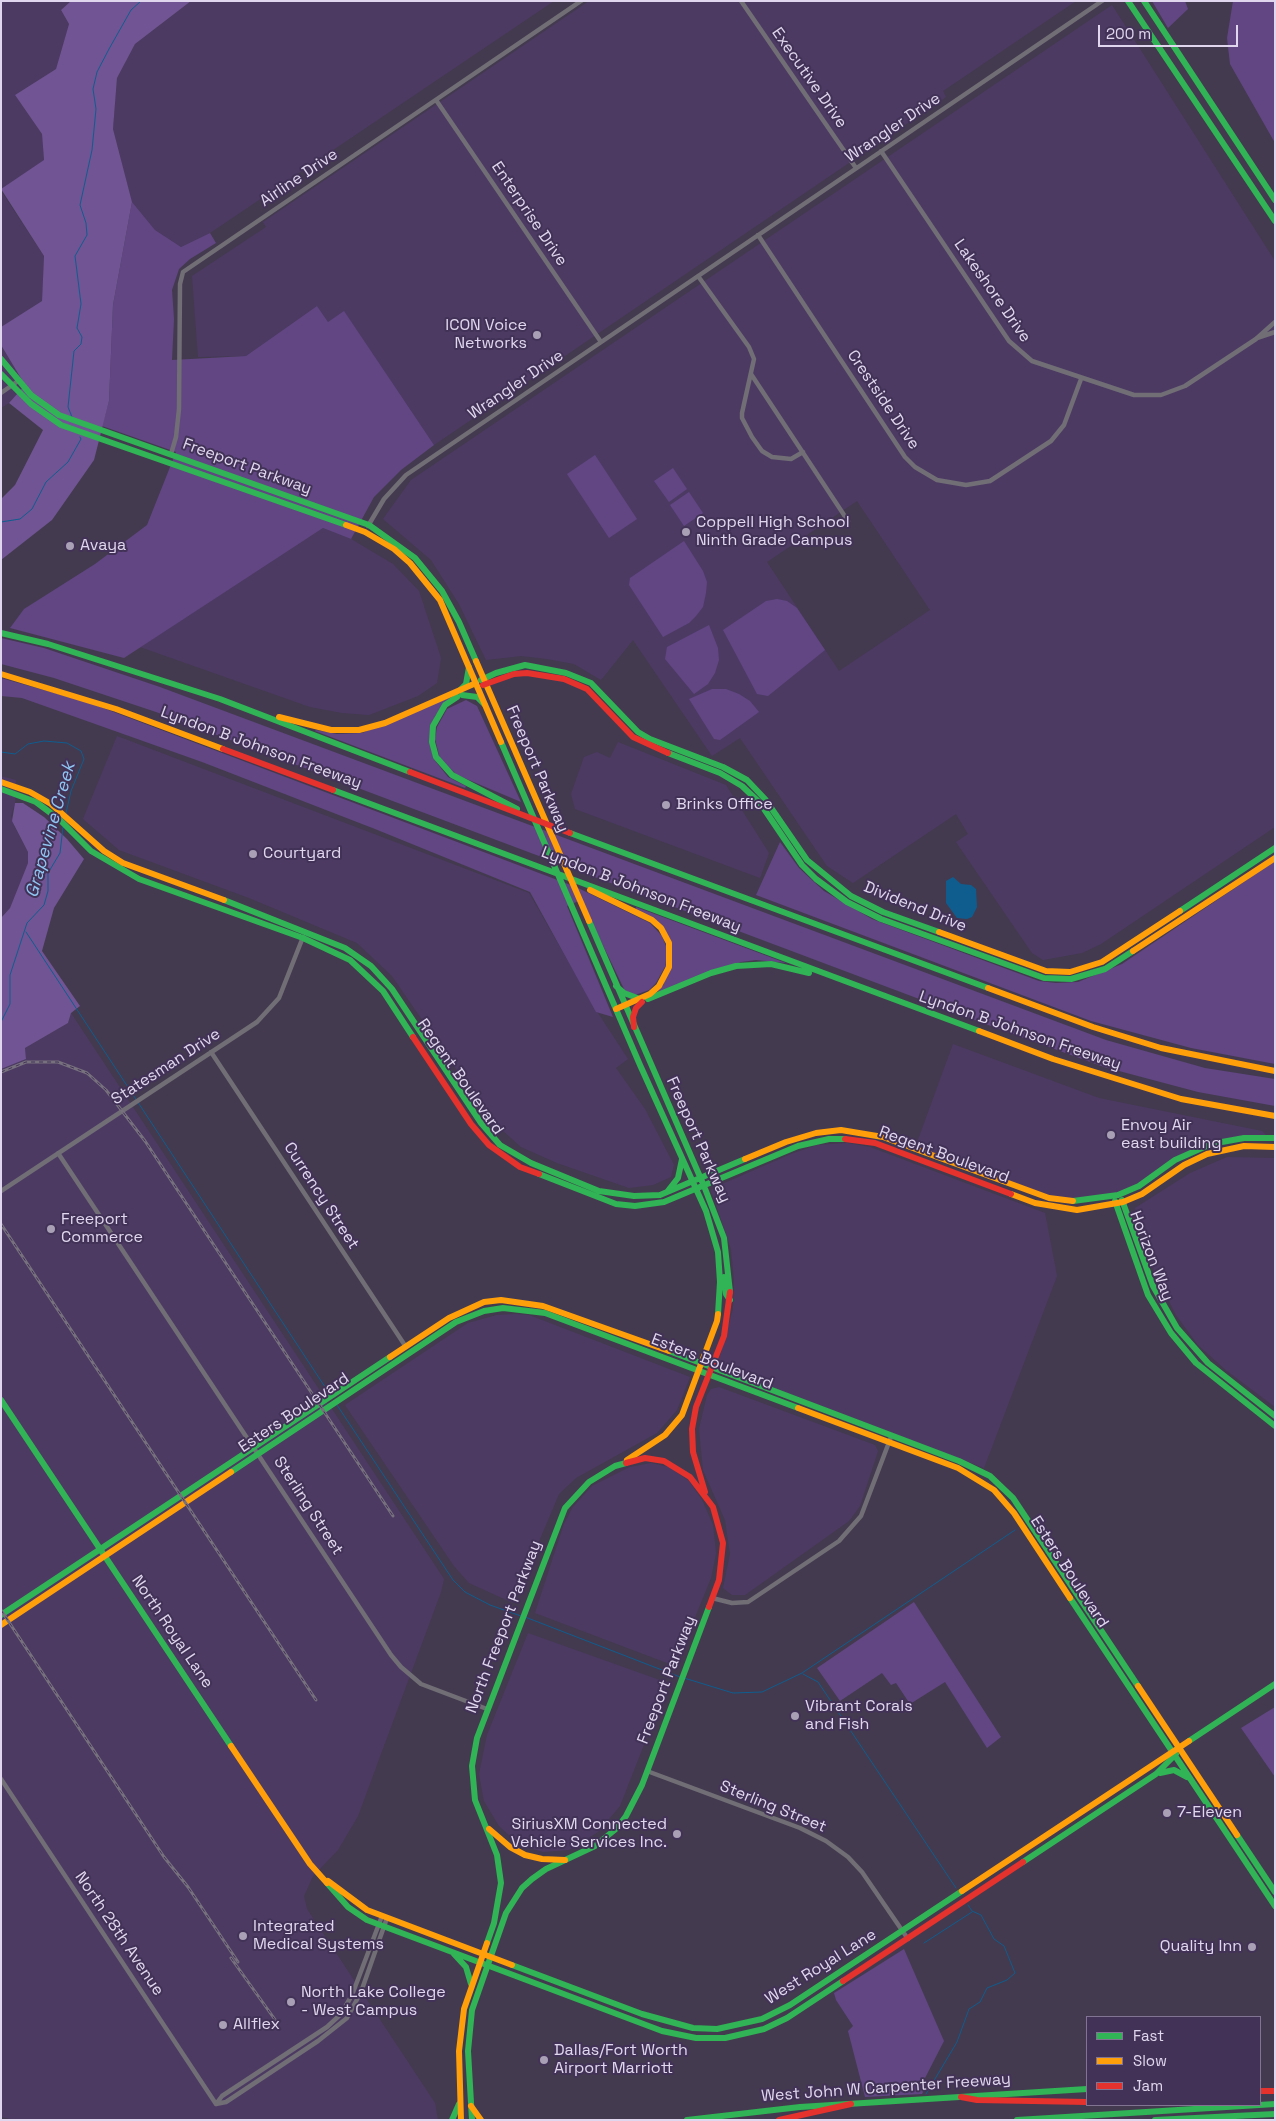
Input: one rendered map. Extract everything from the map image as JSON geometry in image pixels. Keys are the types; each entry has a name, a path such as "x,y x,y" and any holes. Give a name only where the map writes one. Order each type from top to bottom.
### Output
{"main road":[{"path":"1128,1 1275,221"},
{"path":"1144,1 1275,200"},
{"path":"1252,186 1262,180"},
{"name":"Freeport Parkway","path":"1,359 31,395 48,408 82,425 171,454 267,493"},
{"name":"Freeport Parkway","path":"1,374 48,417 77,432 267,493 367,528 415,558 459,622 530,790 704,1186 726,1244 730,1300 724,1336 696,1407 692,1434 694,1452 706,1495 715,1512 723,1544 722,1567 634,1803 617,1828 590,1849 566,1860"},
{"path":"167,461 171,454"},
{"name":"Freeport Parkway","path":"436,587 519,786 712,1228 720,1266 717,1321 700,1372 678,1421 657,1442 622,1463"},
{"name":"Lyndon B Johnson Freeway","path":"1,632 48,644 220,699 552,826 1093,1027 1161,1048 1275,1071"},
{"name":"Dividend Drive","path":"460,693 484,682 496,673 525,665 566,672 590,683 600,691 635,734 647,745 690,758 732,778 751,793 802,864 816,879 847,902 863,912 1046,971 1070,972 1092,966 1112,957 1275,848"},
{"path":"469,668 466,684 460,693 445,705 433,726 433,750 440,764 458,779 552,826"},
{"name":"Lyndon B Johnson Freeway","path":"1,674 116,709 1053,1059 1181,1099 1275,1116"},
{"path":"220,699 317,728 345,731 385,723 460,693 477,698 485,705"},
{"name":"Regent Boulevard","path":"1,782 64,813 104,851 123,864 222,899 305,935 350,960 383,991 471,1124 489,1145 508,1160 528,1170 616,1204 632,1206 654,1204 695,1186 701,1179 786,1142 816,1133 841,1130 883,1137 1049,1198 1080,1201 1121,1194 1138,1186 1176,1160 1199,1148 1224,1140 1275,1138"},
{"name":"Regent Boulevard","path":"1,789 16,790"},
{"name":"Regent Boulevard","path":"37,800 91,851 139,879 345,948 371,966 384,980 481,1124 508,1151 544,1169 599,1191 634,1196 662,1195 695,1186 704,1186 806,1144 837,1138 876,1143 1035,1203 1077,1210 1120,1203 1142,1194 1184,1165 1207,1154 1244,1146 1275,1147"},
{"path":"503,853 640,913 661,928 669,943 669,967 658,986 636,1008 633,1017 634,1027"},
{"name":"Dividend Drive","path":"981,951 1044,978 1070,979 1094,973 1116,963 1275,858"},
{"path":"219,906 222,899"},
{"path":"617,1011 726,968 759,963 785,966 868,991"},
{"path":"616,986 624,994 641,1001"},
{"path":"662,1195 675,1185 678,1178 681,1155"},
{"name":"Horizon Way","path":"1121,1194 1120,1203 1143,1282 1160,1316 1196,1363 1275,1426"},
{"name":"Horizon Way","path":"1113,1196 1120,1203 1153,1286 1167,1311 1194,1350 1272,1413"},
{"path":"720,1266 724,1274 726,1294 730,1300"},
{"name":"Esters Boulevard","path":"1,1616 105,1556 336,1396 407,1350 461,1311 484,1302 501,1300 543,1306 712,1367 890,1440"},
{"name":"Esters Boulevard","path":"407,1350 470,1316 484,1311 511,1308 545,1314 708,1375 990,1476 1013,1498 1175,1752 1275,1892"},
{"path":"1160,1316 1167,1311"},
{"name":"North Royal Lane","path":"1,1400 310,1864 330,1888 356,1914 479,1962"},
{"path":"1266,1418 1272,1413"},
{"name":"Esters Boulevard","path":"1,1625 100,1549 257,1450"},
{"path":"622,1463 647,1458 664,1460 690,1477 706,1495"},
{"name":"North Freeport Parkway","path":"488,1828 475,1800 472,1778 473,1754 487,1709 565,1508 589,1482 622,1463"},
{"name":"West Royal Lane","path":"384,1917 660,2020 693,2028 727,2028 756,2021 782,2010 823,1984 1275,1684"},
{"name":"Esters Boulevard","path":"1175,1752 1191,1781 1275,1906"},
{"name":"West Royal Lane","path":"479,1962 618,2016 676,2035 714,2039 744,2035 778,2023 828,1992 1156,1774 1175,1752"},
{"path":"1156,1774 1174,1770 1191,1781"},
{"path":"488,1828 510,1847 525,1855 542,1859 566,1860"},
{"path":"472,2120 468,2057 472,2010 487,1964 486,1955 501,1882 488,1828"},
{"path":"461,2120 459,2057 464,2009 479,1962 486,1955 506,1913 522,1888 546,1869 566,1860"},
{"name":"North Royal Lane","path":"322,1878 357,1905 384,1917"},
{"path":"451,1951 466,1967 471,1984"},
{"path":"823,1984 828,1992"},
{"path":"618,2016 622,2006"},
{"path":"727,2028 728,2038"},
{"path":"459,2057 468,2057"},
{"name":"West John W Carpenter Freeway","path":"687,2120 747,2111 1086,2089"},
{"path":"1261,2091 1275,2090"},
{"path":"961,2097 977,2100 1086,2102"},
{"path":"452,2120 459,2104"},
{"path":"779,2120 836,2110 851,2104"},
{"path":"1261,2104 1275,2104"},
{"path":"471,2106 480,2120"},
{"path":"1017,2120 1221,2106"},
{"path":"1155,2120 1275,2114"}],"street":[{"name":"Airline Drive","path":"171,454 176,437 179,409 180,284 183,272 581,1"},
{"name":"Executive Drive","path":"740,1 856,168"},
{"name":"Wrangler Drive","path":"367,528 384,498 406,475 1102,1"},
{"name":"Enterprise Drive","path":"436,100 601,342"},
{"name":"Lakeshore Drive","path":"881,151 1009,342 1032,361 1081,379 1134,395 1161,395 1185,386 1256,339 1275,322"},
{"name":"Crestside Drive","path":"758,235 905,456 915,467 937,480 966,485 990,481 1051,440 1064,425 1081,379"},
{"path":"698,276 749,347 754,359 742,418 752,437 762,451 772,457 791,459 803,452"},
{"name":"Lakeshore Drive","path":"1256,339 1275,332"},
{"path":"751,374 848,521"},
{"path":"1,393 18,381"},
{"name":"Statesman Drive","path":"1,1191 257,1022 272,1007 288,981 305,935"},
{"name":"Currency Street","path":"211,1052 407,1350"},
{"name":"Sterling Street","path":"58,1154 257,1450 375,1631 401,1667 421,1684 487,1709"},
{"path":"712,1598 732,1604 748,1602 839,1541 861,1516 890,1440"},
{"name":"Sterling Street","path":"647,1771 800,1828 826,1841 842,1852 862,1872 908,1939"},
{"name":"North 28th Avenue","path":"1,1779 216,2104"},
{"path":"216,2104 226,2102 318,2041 347,2018 362,1992 384,1917"},
{"path":"216,2104 222,2096 327,2026 342,2013 352,1995 382,1924"}],"shaded area":[{"path":"1,1 71,1 61,10 69,24 56,69 15,95 42,134 44,161 1,189"},
{"path":"71,1 191,1 135,44 117,78 113,129 132,202 113,305 109,401 94,460 52,520 1,560 1,499 15,485 43,430 9,403 25,385 1,345 1,327 42,301 44,256 1,189 44,160 42,134 15,95 56,69 69,24 61,10"},
{"path":"191,1 554,1 210,233 181,247 155,230 132,202 113,129 117,78 135,44"},
{"path":"589,1 1076,1 943,91 946,97 434,445 344,312 328,322 317,306 246,356 198,357 192,276 266,227 263,222"},
{"path":"1152,1 1185,1 1188,9 1168,28"},
{"path":"1233,1 1275,1 1275,143 1230,64 1227,38"},
{"path":"1112,5 1275,261 1275,827 1101,944 1082,953 1043,960 1032,953 956,842 968,834 956,814 853,883 827,866 740,738 712,756 633,640 601,680 574,664 547,659 521,656 486,660 459,604 431,560 383,519 411,480","holes":["857,501 930,610 839,671 767,562"]},
{"path":"1,191 44,256 42,301 1,327"},
{"path":"132,202 155,230 181,247 210,233 216,243 190,259 179,269 172,290 174,319 172,360 246,356 317,306 328,322 344,311 434,445 401,470 374,497 351,539 323,528 124,658 10,628 24,609 95,564 147,525 176,452 102,426 109,401 113,305"},
{"path":"1,345 25,385 9,403 1,408"},
{"path":"595,455 637,519 609,538 567,474"},
{"path":"673,468 687,489 669,502 654,481"},
{"path":"689,492 703,513 684,526 670,505"},
{"path":"323,528 351,539 393,564 419,591 441,658 437,683 418,696 369,715 342,713 310,707 140,647"},
{"path":"684,541 703,571 707,582 703,607 689,623 663,637 629,585 630,578"},
{"path":"777,599 787,601 797,608 825,650 768,696 757,694 723,630 766,601"},
{"path":"709,625 718,648 719,660 715,673 708,684 694,694 665,659 667,647"},
{"path":"1,638 44,648 160,687 1106,1040 1205,1068 1275,1079 1275,1106 1198,1092 1104,1067 156,712 54,678 1,664"},
{"path":"1,678 90,703 576,887 650,923 662,936 666,946 666,965 656,983 649,990 635,995 625,991 581,900 567,906 613,1017 596,1012 530,892 202,762 22,698 1,696"},
{"path":"712,689 726,689 739,694 750,701 759,712 720,740 714,739 689,699"},
{"path":"453,696 435,716 433,758 448,777 466,786 465,788 315,731 337,734 362,733"},
{"path":"466,700 477,706 521,802 457,775 440,759 435,739 437,727 447,709"},
{"path":"117,736 529,893 596,1010 628,1059 616,1068 645,1109 674,1165 671,1177 653,1185 629,1188 557,1163 521,1147 491,1120 392,976 357,943 249,898 119,850 83,819"},
{"path":"618,742 726,785 769,853 760,878 575,809 571,794 584,757 597,752 610,758"},
{"path":"1,776 16,780 15,803 11,816 14,826 28,852 28,863 10,908 1,918"},
{"path":"15,803 23,803 44,817 84,859 54,908 42,951 80,1006 71,1013 68,1023 25,1048 26,1059 1,1069 1,918 10,908 28,863 28,852 12,821"},
{"path":"780,842 799,868 824,891 872,919 1039,981 1056,983 1078,982 1122,964 1275,861 1275,1064 1191,1048 1091,1021 756,895"},
{"path":"636,907 786,963 756,960 741,962 655,995 664,984 668,936"},
{"path":"71,1013 444,1579 441,1592 358,1816 338,1850 313,1876 304,1896 307,1909 435,2103 438,2120 15,2120 1,2117 1,1069 26,1059 25,1048 68,1023"},
{"path":"953,1044 1099,1098 1262,1131 1268,1137 1199,1148 1118,1195 1063,1200 915,1148"},
{"path":"847,1143 870,1147 1045,1213 1057,1276 984,1468 717,1366 733,1309 734,1280 731,1249 711,1191 713,1188 791,1154 817,1145"},
{"path":"1227,1157 1275,1158 1275,1407 1227,1371 1198,1345 1176,1315 1154,1271 1135,1208 1190,1173"},
{"path":"497,1315 529,1315 690,1377 677,1410 657,1433 576,1478 559,1494 513,1603 469,1583 454,1566 345,1405 468,1323"},
{"path":"719,1387 875,1445 878,1451 860,1506 849,1521 745,1595 732,1595 723,1588 730,1554 725,1520 703,1470 699,1429 707,1395 711,1389"},
{"path":"651,1463 669,1467 689,1481 702,1500 713,1525 716,1553 711,1578 675,1666 535,1613 564,1524 573,1507 592,1486 630,1467"},
{"path":"914,1602 1001,1737 987,1748 945,1682 910,1704 896,1683 891,1685 882,1673 840,1701 817,1668"},
{"path":"528,1633 668,1683 620,1806 598,1832 569,1850 543,1852 520,1845 499,1826 484,1801 479,1774 487,1735"},
{"path":"1275,1707 1275,1777 1241,1728"},
{"path":"904,1949 944,2041 924,2080 927,2084 922,2094 865,2097 848,2031 853,2026 836,2000 834,1993"}],"water":[{"path":"953,877 961,884 971,885 976,889 977,907 972,917 967,919 957,918 946,903 946,881"}],"waterway":[{"name":"Grapevine Creek","path":"72,417 68,407 74,351 81,344 82,337 77,328 81,304 75,256 87,235 86,223 80,205 92,150 96,109 93,89 97,72 109,49 131,10 141,1"},
{"name":"Grapevine Creek","path":"1,522 20,519 32,509 46,482 68,462 81,439 80,437"},
{"name":"Grapevine Creek","path":"1,752 15,754 28,744 44,741 67,743 81,751 84,759 71,791 66,813"},
{"name":"Grapevine Creek","path":"1,1022 10,1004 10,975 27,923 44,905 48,891 48,873 60,853 63,827"},
{"path":"26,932 329,1393"},
{"path":"337,1405 453,1580 465,1592 490,1605 521,1616"},
{"path":"684,1678 733,1693 762,1692 802,1673 1015,1530"},
{"path":"525,1617 680,1677"},
{"path":"803,1674 818,1682 956,1888"},
{"path":"926,2094 957,2042 969,2009 980,2002 987,1988 1007,1980 1015,1973 1004,1946 994,1939 981,1915 972,1911 968,1905"},
{"path":"924,1943 972,1912"}],"railway":[{"path":"1,1072 26,1062 58,1062 87,1073 106,1090 145,1141 393,1516"},
{"path":"1,1224 316,1700"},
{"path":"1,1610 164,1857 188,1887 238,1962"},
{"path":"231,1958 276,2021"}],"traffic: fast":[{"path":"1128,1 1275,221"},
{"path":"1144,1 1275,200"},
{"path":"1,359 31,395 59,415 369,525 415,558 442,591 459,622 476,661"},
{"path":"1,374 31,404 61,425 346,525"},
{"path":"1,633 48,644 220,699 410,772"},
{"path":"481,680 496,673 525,665 566,673 591,683 638,732 650,739 723,767 747,780 765,799 807,860 851,896 883,912 939,932"},
{"path":"460,690 466,684 469,667"},
{"path":"462,695 477,697 485,705"},
{"path":"457,697 445,705 433,726 432,742 436,757 452,775 517,809"},
{"path":"501,742 640,1065 706,1211 718,1252 720,1282 718,1314"},
{"path":"668,753 720,773 742,786 760,803 802,865 816,879 847,902 881,919 1044,978 1071,979 1105,969 1133,951"},
{"path":"1,789 36,802 60,820 91,851 139,879 303,938 350,960 383,991 413,1037"},
{"path":"333,790 979,1031"},
{"path":"570,833 988,988"},
{"path":"1180,911 1275,848"},
{"path":"224,900 345,948 371,966 392,989 481,1123 500,1145 531,1163 599,1191 634,1196 660,1195 745,1159"},
{"path":"589,921 704,1186 724,1238 730,1292"},
{"path":"648,999 711,973 736,966 771,964 809,973"},
{"path":"616,986 624,993 640,999"},
{"path":"1073,1201 1118,1195 1139,1186 1175,1160 1211,1144 1244,1138 1275,1138"},
{"path":"539,1174 616,1204 635,1206 664,1202 798,1146 829,1139 845,1139"},
{"path":"667,1192 678,1178 682,1159"},
{"path":"1122,1200 1153,1286 1177,1328 1208,1363 1275,1416"},
{"path":"1115,1201 1148,1295 1171,1333 1196,1363 1275,1426"},
{"path":"724,1277 726,1294 730,1300"},
{"path":"231,1472 456,1322 484,1311 503,1308 545,1313 798,1408"},
{"path":"669,1351 959,1461 990,1476 1013,1498 1138,1686"},
{"path":"1,1615 390,1357"},
{"path":"1,1400 231,1746"},
{"path":"487,1943 494,1923 501,1883 497,1855 475,1800 472,1766 477,1738 565,1508 589,1482 615,1466 626,1463"},
{"path":"1070,1598 1275,1906"},
{"path":"472,2120 468,2051 472,2010 506,1913 522,1888 532,1879 546,1869 595,1846 617,1828 626,1816 642,1785 709,1607"},
{"path":"1189,1741 1275,1684"},
{"path":"1023,1862 1156,1774 1176,1754"},
{"path":"1160,1773 1174,1770 1187,1777"},
{"path":"1237,1835 1275,1892"},
{"path":"327,1883 348,1907 367,1920 662,2031 696,2038 725,2038 764,2029 787,2018 843,1981"},
{"path":"512,1965 642,2014 693,2028 717,2029 762,2019 790,2005 962,1891"},
{"path":"454,1954 466,1967 471,1984"},
{"path":"687,2120 800,2107 1086,2089"},
{"path":"452,2120 459,2104"},
{"path":"1261,2105 1275,2104"},
{"path":"1017,2120 1243,2106"},
{"path":"1155,2120 1275,2114"}],"traffic: slow":[{"path":"346,525 365,532 394,549 410,563 440,600 501,742"},
{"path":"476,661 589,921"},
{"path":"1,674 116,709 223,749"},
{"path":"279,717 331,730 359,730 385,723 476,683"},
{"path":"1,782 30,792 51,804 104,851 123,863 224,900"},
{"path":"1133,951 1275,858"},
{"path":"590,890 652,920 661,928 669,943 669,967 659,986 650,994 616,1009"},
{"path":"939,932 1046,971 1070,972 1102,962 1180,911"},
{"path":"988,988 1093,1027 1161,1048 1275,1071"},
{"path":"979,1031 1053,1059 1181,1099 1275,1116"},
{"path":"745,1159 786,1142 816,1133 841,1130 883,1137 1049,1198 1073,1201"},
{"path":"1011,1194 1035,1203 1077,1210 1123,1202 1142,1194 1184,1165 1207,1154 1244,1146 1275,1147"},
{"path":"390,1357 449,1318 484,1302 501,1300 543,1306 669,1351"},
{"path":"627,1460 665,1435 682,1415 718,1314"},
{"path":"798,1408 958,1468 994,1490 1014,1513 1070,1598"},
{"path":"1,1625 231,1472"},
{"path":"1138,1686 1237,1835"},
{"path":"962,1891 1189,1741"},
{"path":"231,1746 310,1864 327,1883"},
{"path":"489,1829 510,1847 525,1855 542,1859 565,1860"},
{"path":"328,1881 367,1910 512,1965"},
{"path":"461,2120 459,2051 464,2009 487,1943"},
{"path":"471,2106 481,2120"}],"traffic: jam":[{"path":"483,685 514,674 527,673 564,679 587,689 633,737 668,753"},
{"path":"223,749 333,790"},
{"path":"410,772 570,833"},
{"path":"634,1027 633,1017 636,1008 642,1002"},
{"path":"413,1037 471,1124 489,1145 520,1167 539,1174"},
{"path":"845,1139 875,1143 1011,1194"},
{"path":"705,1492 693,1452 692,1429 696,1407 724,1336 730,1292"},
{"path":"626,1463 645,1458 664,1461 690,1477 713,1507 723,1543 719,1580 709,1607"},
{"path":"843,1981 1023,1862"},
{"path":"1261,2091 1275,2091"},
{"path":"961,2097 977,2100 1086,2102"},
{"path":"779,2120 851,2104"}],"place":[{"name":"ICON Voice Networks","path":"537,335"},
{"name":"Coppell High School Ninth Grade Campus","path":"686,532"},
{"name":"Avaya","path":"70,546"},
{"name":"Brinks Office","path":"666,805"},
{"name":"Courtyard","path":"253,854"},
{"name":"Envoy Air east building","path":"1111,1135"},
{"name":"Freeport Commerce","path":"51,1229"},
{"name":"Vibrant Corals and Fish","path":"795,1716"},
{"name":"7-Eleven","path":"1167,1813"},
{"name":"SiriusXM Connected Vehicle Services Inc.","path":"677,1834"},
{"name":"Integrated Medical Systems","path":"243,1936"},
{"name":"Quality Inn","path":"1252,1947"},
{"name":"North Lake College - West Campus","path":"291,2002"},
{"name":"Allflex","path":"223,2025"},
{"name":"Dallas/Fort Worth Airport Marriott","path":"544,2060"}]}
